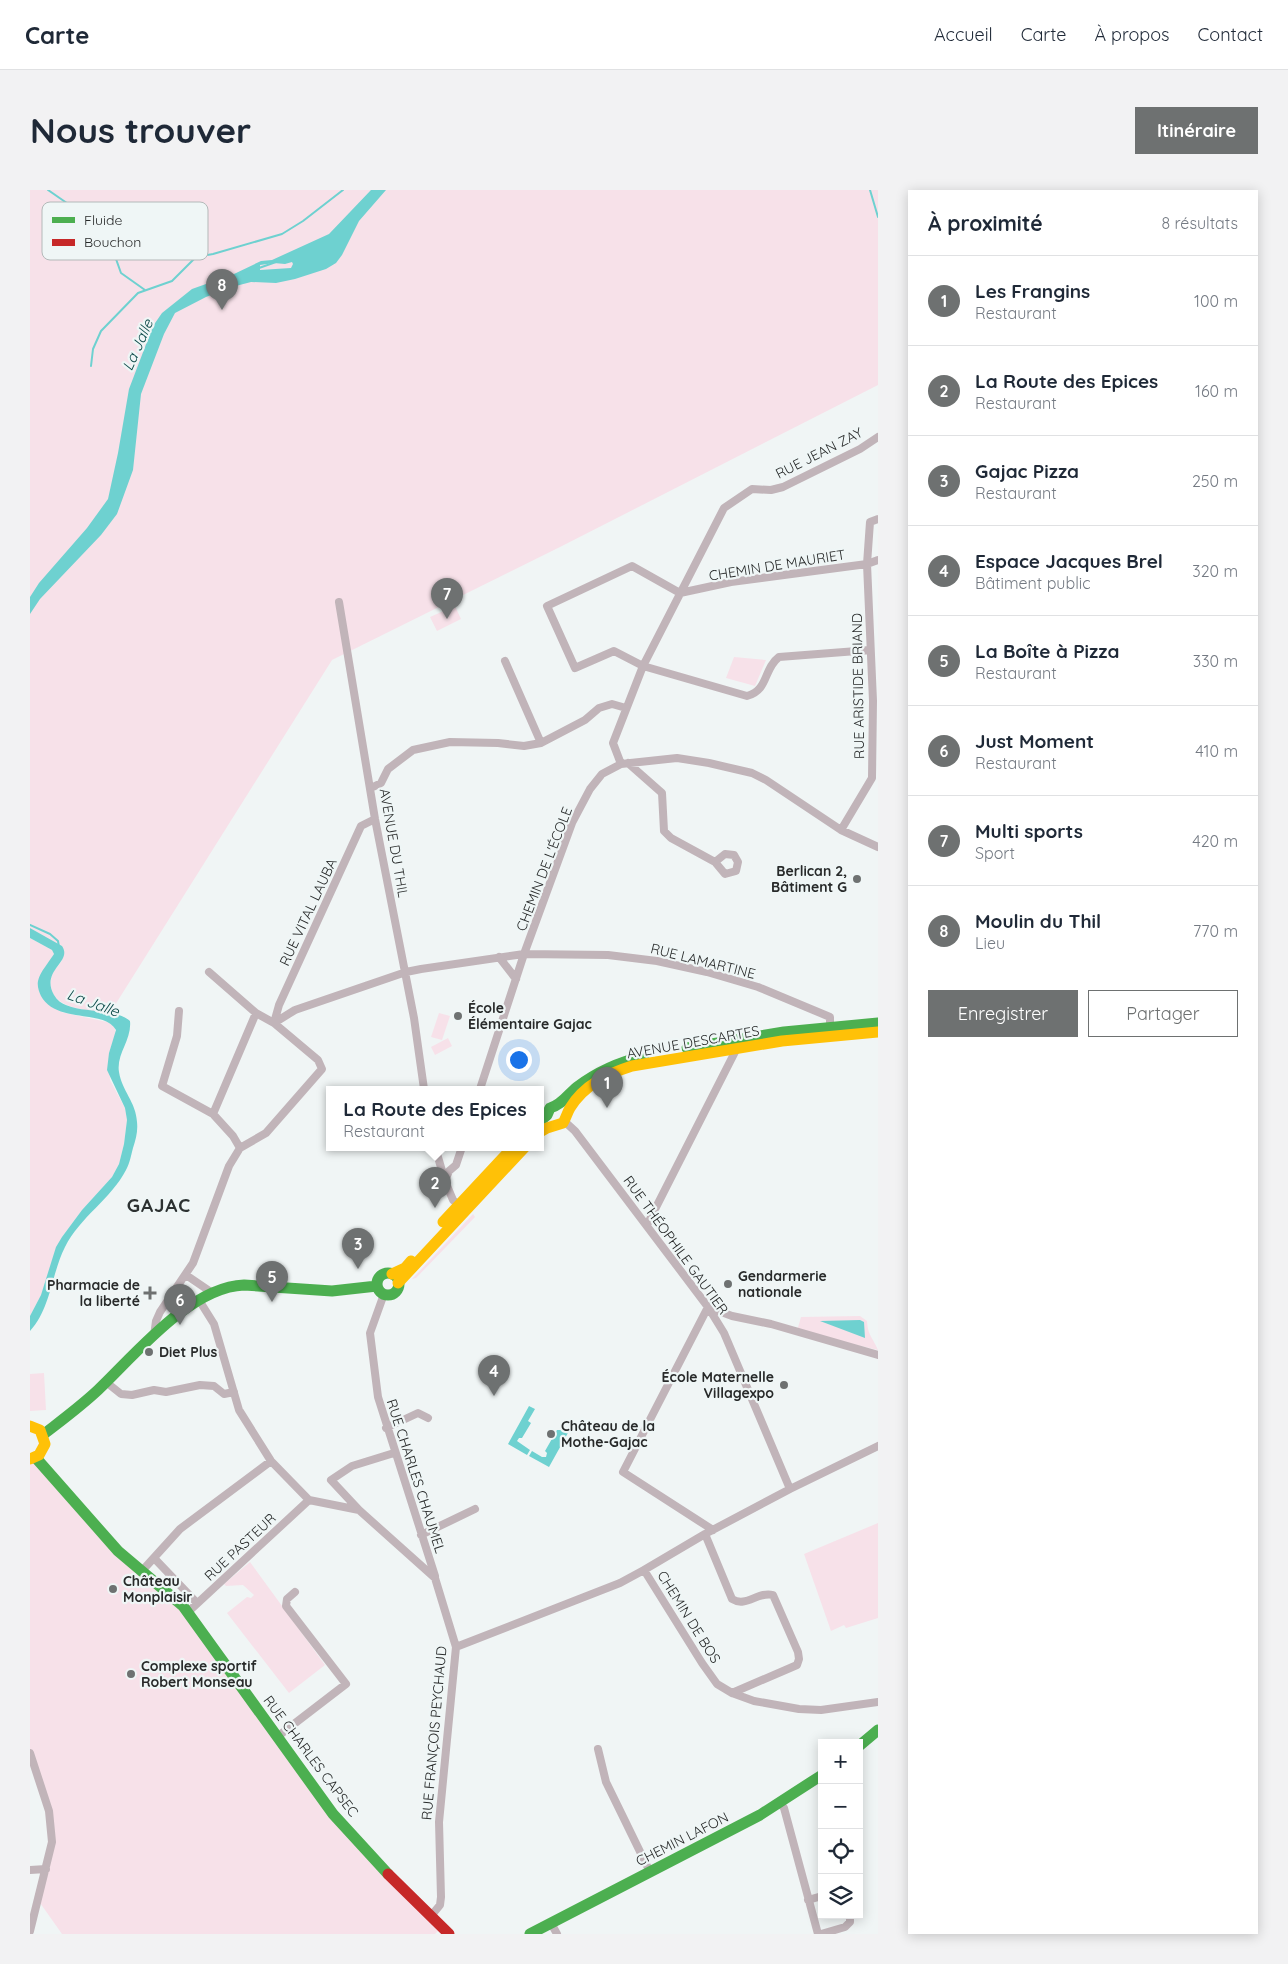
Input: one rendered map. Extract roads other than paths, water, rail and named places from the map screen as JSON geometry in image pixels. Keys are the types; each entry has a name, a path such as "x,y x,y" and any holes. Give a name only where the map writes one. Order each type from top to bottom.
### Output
{"main road":[{"name":"AVENUE DESCARTES","path":"878,1023 830,1026 733,1040 626,1060 603,1069 577,1087 557,1106 550,1108 546,1120 559,1125 583,1092 600,1079 640,1064 846,1033 878,1032"},
{"path":"557,1106 562,1108 565,1118"},
{"path":"461,1208 511,1151"},
{"path":"395,1278 409,1264 432,1234 521,1151"},
{"path":"381,1290 379,1279 382,1275 395,1278"},
{"path":"44,1434 106,1382 154,1337 211,1292 227,1286 246,1284 317,1291 381,1290 394,1292 398,1288 395,1278"},
{"path":"30,1426 36,1427 44,1434 46,1441 42,1454 33,1458"},
{"name":"RUE CHARLES CAPSEC","path":"33,1458 118,1551 188,1612 333,1814 374,1860 449,1934"},
{"path":"863,1743 878,1730"},
{"name":"CHEMIN LAFON","path":"530,1934 780,1803 818,1778"}],"street":[{"name":"RUE JEAN ZAY","path":"680,594 724,508 752,490 771,490 783,487 860,449 878,437"},
{"name":"RUE ARISTIDE BRIAND","path":"842,830 875,778 867,564 870,522 878,519"},
{"name":"CHEMIN DE MAURIET","path":"680,594 731,582 867,564 878,560"},
{"path":"715,862 671,838 664,831 662,793 624,764 613,743 644,666 680,594 632,566 547,606 575,668 614,652 644,666 747,696 756,694 763,686 771,663 779,656 870,650"},
{"name":"AVENUE DU THIL","path":"339,602 375,818 406,972 424,1086"},
{"path":"504,661 541,743"},
{"path":"371,788 381,783 388,769 413,750 450,742 498,743 524,746 541,743 585,720 599,708 612,704 626,708"},
{"path":"624,764 677,758 752,773 766,780 842,830 878,847"},
{"name":"CHEMIN DE L'ÉCOLE","path":"481,1086 524,954 572,823 590,789 602,774 624,764"},
{"name":"RUE VITAL LAUBA","path":"274,1023 279,1005 361,826 375,818"},
{"name":"RUE LAMARTINE","path":"274,1023 295,1010 406,972 524,954 608,955 656,961 700,970 758,987 830,1017 830,1026"},
{"path":"499,957 516,980"},
{"path":"154,1337 156,1321 193,1263 229,1166 240,1148 266,1133 322,1069 318,1060 274,1023 256,1013 209,972"},
{"path":"179,1011 178,1036 162,1086 213,1114 233,1136 240,1148"},
{"path":"213,1114 256,1013"},
{"path":"647,1225 737,1048"},
{"name":"RUE THÉOPHILE GAUTIER","path":"565,1118 708,1306 724,1333 790,1489"},
{"path":"436,1151 453,1200 461,1208"},
{"path":"445,1181 449,1170 456,1165 461,1151"},
{"path":"186,1274 211,1292"},
{"name":"RUE CHARLES CHAUMEL","path":"381,1290 370,1333 378,1397 394,1454 435,1578"},
{"path":"199,1300 214,1324 239,1410 271,1461 309,1500 359,1510"},
{"path":"713,1530 623,1472 708,1306 732,1316 771,1324 878,1355"},
{"path":"106,1382 120,1394 132,1395 154,1390 166,1392 200,1384 214,1386 224,1394 234,1392"},
{"path":"386,1428 418,1413 428,1418"},
{"path":"644,1570 705,1534 790,1489 878,1446"},
{"path":"394,1454 352,1466 331,1480 359,1510 435,1578"},
{"path":"141,1572 180,1529 271,1461"},
{"name":"RUE PASTEUR","path":"188,1612 309,1500"},
{"path":"421,1535 475,1509"},
{"path":"705,1534 732,1600 743,1602 761,1595 773,1596 798,1652 799,1659 797,1664 732,1693"},
{"path":"154,1558 197,1603"},
{"name":"CHEMIN DE BOS","path":"456,1647 620,1582 644,1570 717,1684 732,1693 754,1700 799,1709 821,1710 878,1702"},
{"name":"RUE FRANÇOIS PEYCHAUD","path":"431,1916 440,1905 441,1897 439,1822 456,1647 435,1578"},
{"path":"277,1737 346,1684 286,1606 287,1599 295,1592"},
{"path":"598,1749 606,1782 650,1872"},
{"path":"30,1754 49,1810 52,1842 30,1931"},
{"path":"780,1803 784,1808 819,1934 845,1927 850,1922 850,1919"},
{"path":"30,1870 46,1869"},
{"path":"808,1900 818,1897"},
{"path":"551,1923 558,1934"}],"water":[{"path":"371,190 386,190 359,221 336,263 326,269 276,283 251,282 232,287 206,297 175,313 164,334 141,394 133,470 117,514 101,535 40,599 30,614 30,597 39,583 87,528 108,499 129,389 153,326 162,313 192,289 234,274 261,261 272,260 329,234","holes":["292,262 291,268 260,270 260,265"]},
{"path":"30,928 62,946 63,957 51,979 54,995 60,1002 79,1009 112,1013 130,1021 129,1034 120,1059 119,1072 134,1108 137,1132 129,1162 120,1180 79,1226 65,1247 47,1302 30,1331 30,1316 41,1295 56,1247 82,1210 112,1177 119,1164 127,1120 125,1108 107,1070 109,1053 116,1030 102,1020 68,1014 48,1005 41,996 38,983 41,974 54,954 52,950 30,938"},
{"path":"860,1320 864,1322 865,1338 820,1321"},
{"path":"529,1406 535,1409 528,1421 531,1423 522,1438 519,1438 517,1441 530,1450 527,1455 508,1444"},
{"path":"563,1427 569,1431 549,1467 529,1456 532,1451 542,1457 546,1457 547,1453 545,1451 557,1430 561,1430"}],"waterway":[{"path":"48,190 65,202"},
{"path":"208,255 282,234 303,221 343,190"},
{"path":"870,190 878,217"},
{"path":"116,260 121,273 145,290"},
{"path":"91,366 93,349 101,331 138,293 172,281 193,260"},
{"name":"La Jalle","path":"259,268 276,262"},
{"name":"La Jalle","path":"30,925 50,934 58,941 59,947"}],"place":[{"name":"Moulin du Thil","path":"222,310"},
{"name":"Multi sports","path":"447,619"},
{"name":"Berlican 2, Bâtiment G","path":"857,879"},
{"name":"École Élémentaire Gajac","path":"458,1016"},
{"name":"Les Frangins","path":"607,1108"},
{"name":"La Route des Epices","path":"435,1208"},
{"name":"Gajac Pizza","path":"358,1269"},
{"name":"Gendarmerie nationale","path":"728,1284"},
{"name":"Pharmacie de la liberté","path":"150,1293"},
{"name":"La Boîte à Pizza","path":"272,1302"},
{"name":"Just Moment","path":"180,1325"},
{"name":"Diet Plus","path":"149,1352"},
{"name":"École Maternelle Villagexpo","path":"784,1385"},
{"name":"Espace Jacques Brel","path":"494,1396"},
{"name":"Château de la Mothe-Gajac","path":"551,1434"},
{"name":"Château Monplaisir","path":"113,1589"},
{"name":"Complexe sportif Robert Monseau","path":"131,1674"}],"district":[{"name":"GAJAC","path":"159,1205"}]}
